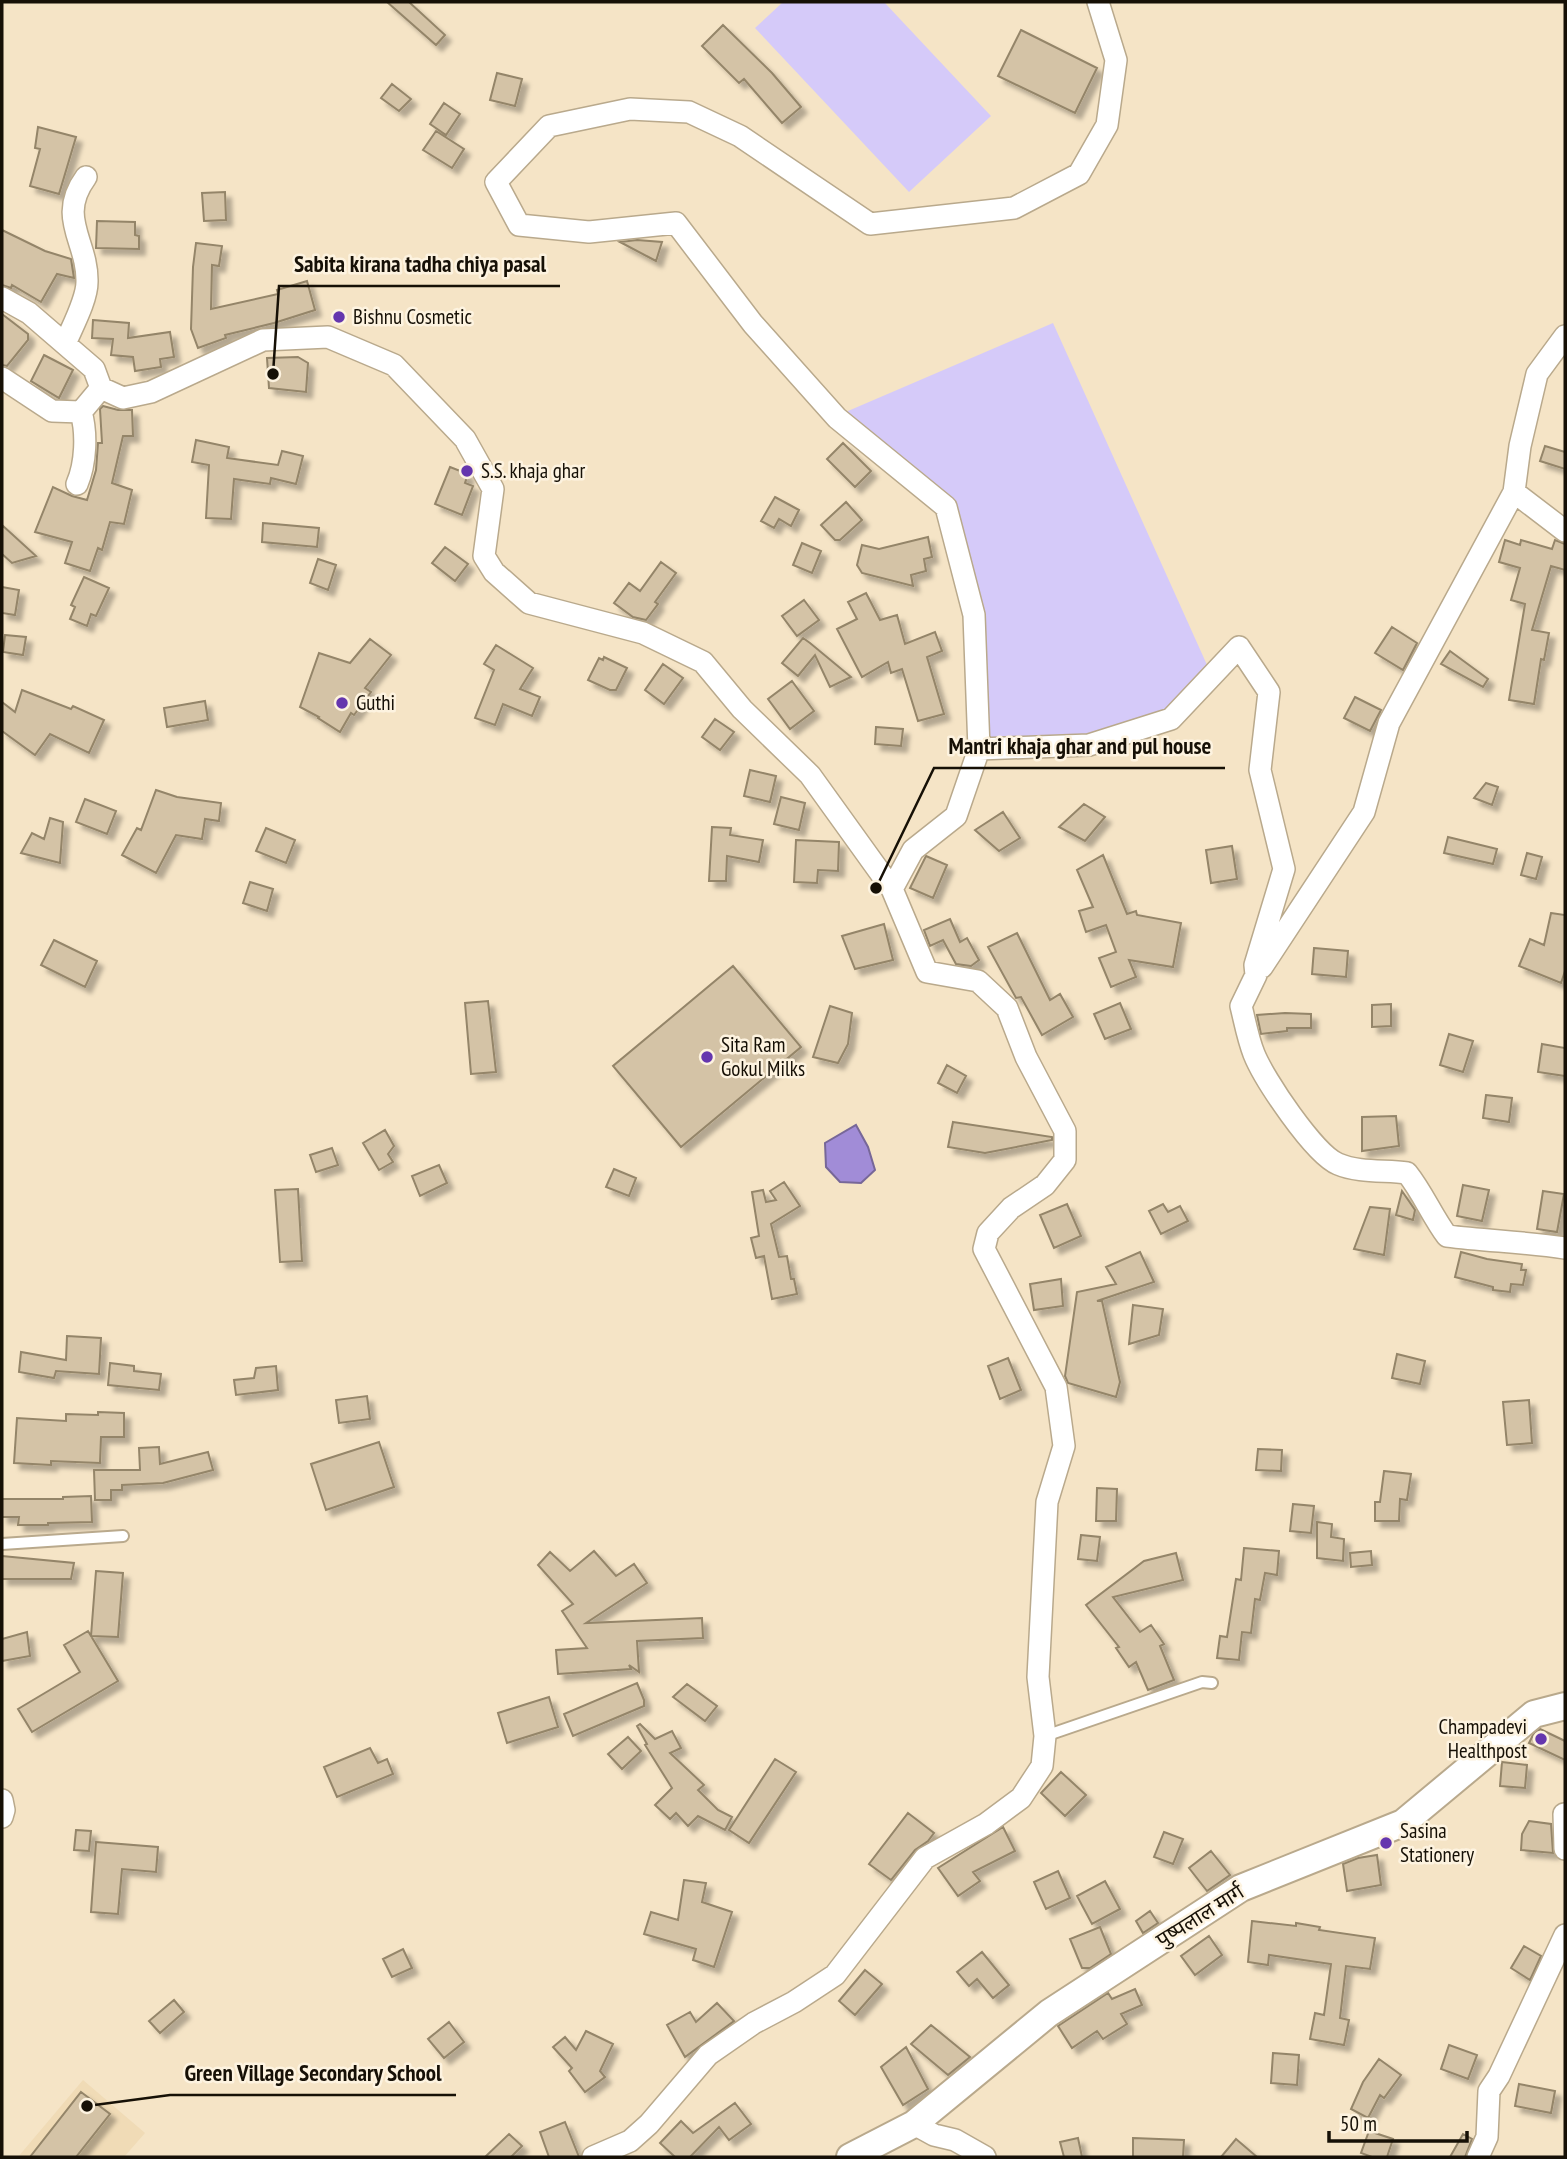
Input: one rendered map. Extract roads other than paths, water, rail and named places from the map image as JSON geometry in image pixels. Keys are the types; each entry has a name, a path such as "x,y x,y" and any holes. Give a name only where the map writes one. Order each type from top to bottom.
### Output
{"street":[{"path":"892,889 913,850 956,816 978,749 975,615 946,507 837,418 753,324 676,223 589,232 519,225 496,182 549,126 630,109 689,112 740,136 870,224 1014,208 1079,174 1107,125 1116,60 1098,2"},
{"path":"65,344 87,281 83,254 72,219 77,190 86,177"},
{"path":"2,298 29,313 94,369 101,387 123,398 152,392 263,340 328,337 394,365 465,439 493,489 484,556 494,572 529,603 643,633 703,662 742,709 810,775 892,889 927,972 978,981 1007,1008 1026,1057 1065,1131 1065,1160 1045,1185 1011,1208 988,1233 984,1249 1056,1387 1064,1446 1047,1502 1038,1677 1045,1737 1042,1766 1021,1798 986,1824 925,1858 835,1975 794,2002 754,2023 708,2055 649,2124 630,2141 593,2157"},
{"path":"1565,336 1537,374 1520,446 1514,492 1389,723 1364,812 1256,975 1241,1006 1254,1054 1286,1110 1324,1156 1339,1165 1360,1170 1407,1173 1422,1191 1435,1219 1447,1236 1489,1242 1521,1241 1565,1248"},
{"path":"2,378 52,411 81,412"},
{"path":"81,412 101,387"},
{"path":"77,484 86,429 81,412"},
{"path":"1514,492 1565,531"},
{"path":"978,749 1089,745 1171,719 1239,647 1269,692 1260,770 1284,869 1255,965 1256,975"},
{"name":"पुष्पलाल मार्ग","path":"850,2157 914,2124 1049,2013 1241,1888 1403,1823 1534,1714 1565,1706"},
{"path":"2,1800 2,1817"},
{"path":"1564,1814 1565,1849"},
{"path":"1478,2157 1487,2137 1489,2091 1499,2076 1565,1935"},
{"path":"914,2124 934,2135 956,2140 985,2157"}],"lane":[{"path":"2,1544 123,1536"},
{"path":"1045,1737 1202,1682 1212,1683"}],"place":[{"name":"Bishnu Cosmetic","path":"339,317"},
{"name":"Sabita kirana tadha chiya pasal","path":"273,374"},
{"name":"S.S. khaja ghar","path":"467,471"},
{"name":"Guthi","path":"342,703"},
{"name":"Mantri khaja ghar and pul house","path":"876,888"},
{"name":"Sita Ram Gokul Milks","path":"707,1057"},
{"name":"Champadevi Healthpost","path":"1541,1739"},
{"name":"Sasina Stationery","path":"1386,1843"},
{"name":"Green Village Secondary School","path":"87,2106"}]}
